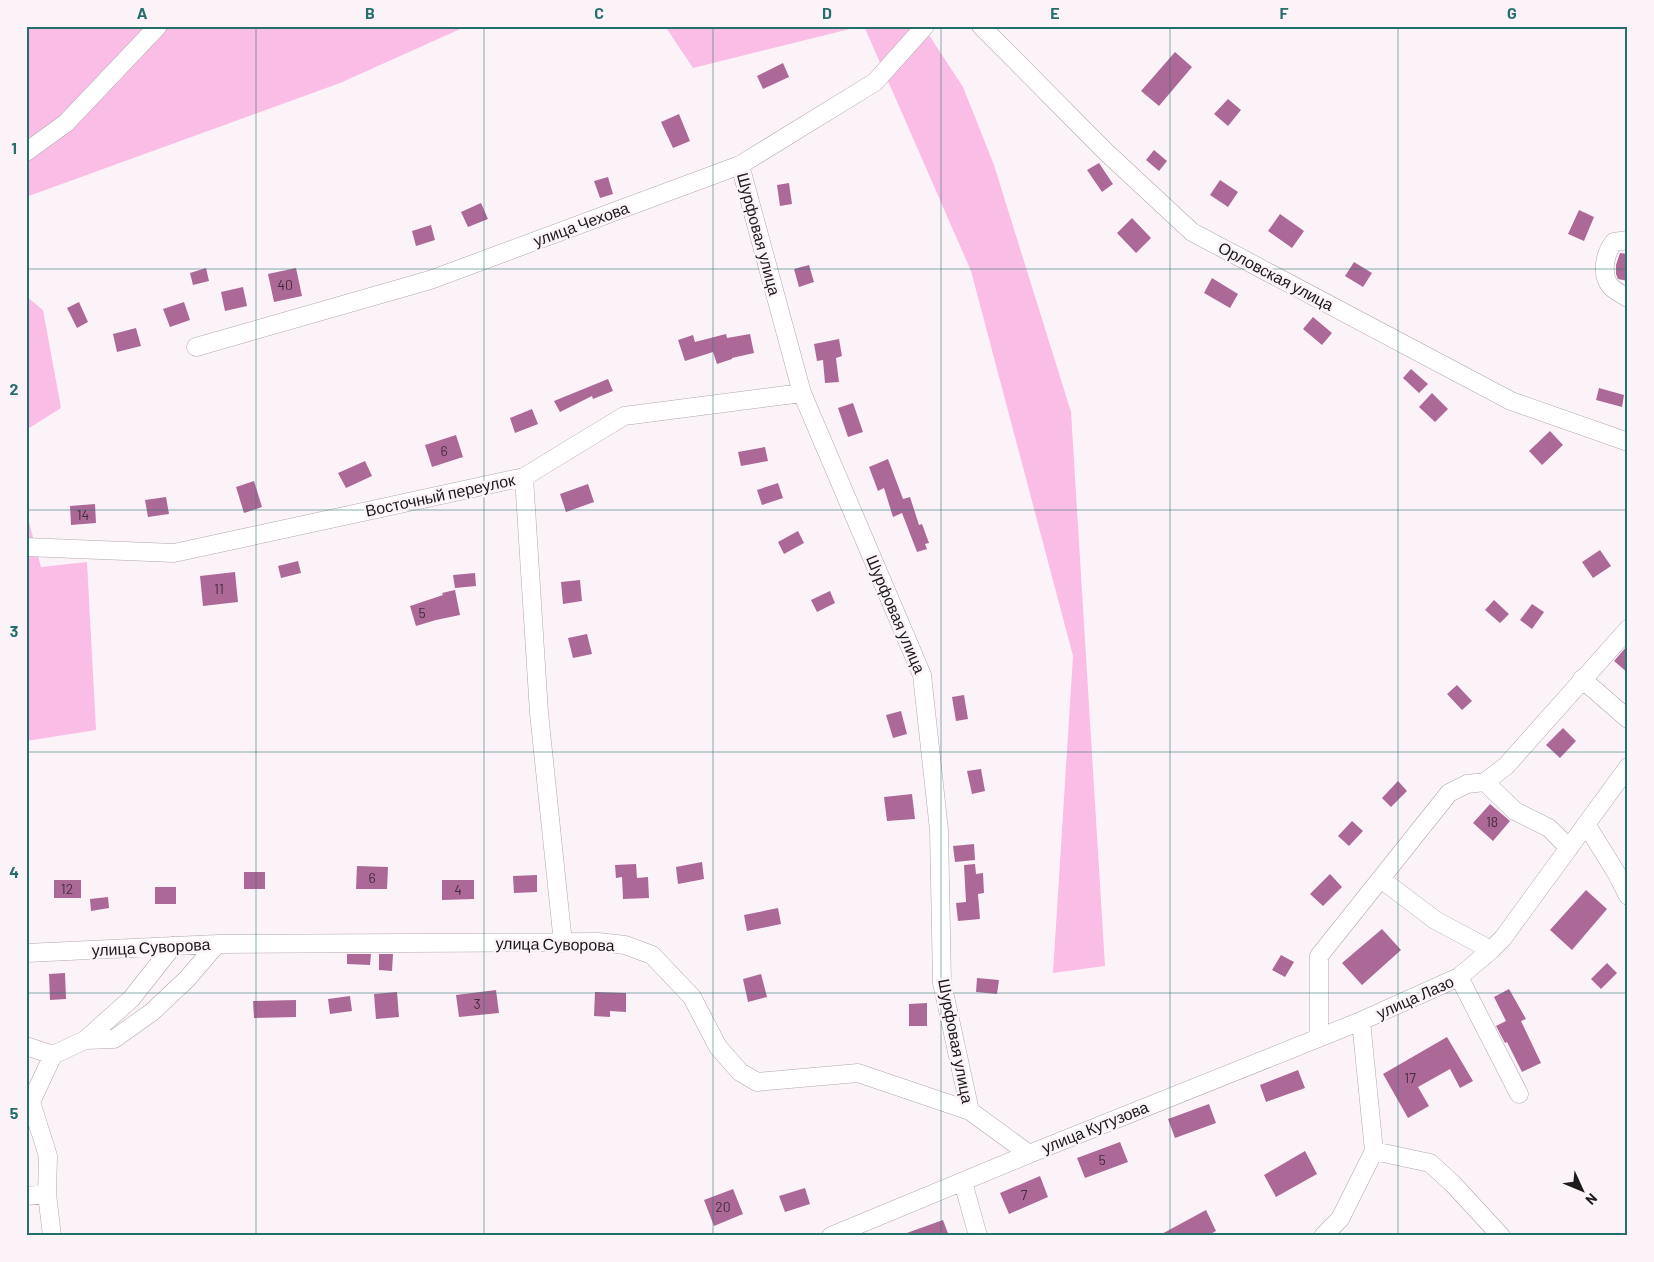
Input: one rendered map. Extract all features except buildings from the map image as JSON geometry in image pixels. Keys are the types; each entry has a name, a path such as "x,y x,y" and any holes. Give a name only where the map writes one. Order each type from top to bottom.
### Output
{"street":[{"path":"26,152 66,124 158,26"},
{"name":"улица Чехова","path":"196,348 430,280 740,165 875,82 925,26"},
{"name":"Орловская улица","path":"981,26 1106,152 1192,232 1511,401 1628,442"},
{"name":"Шурфовая улица","path":"740,165 802,393 922,675 939,830 942,983 970,1111"},
{"path":"1628,240 1614,242 1608,250 1605,266 1606,279 1611,287 1628,298"},
{"name":"Восточный переулок","path":"26,546 174,553 524,477 624,416 802,393"},
{"path":"524,477 539,713 563,943"},
{"path":"1319,1037 1319,956 1449,793 1467,784 1485,782 1506,766 1628,628"},
{"path":"1582,679 1628,719"},
{"name":"улица Лазо","path":"1374,1151 1361,1021 1459,977 1491,950 1503,938 1628,767"},
{"path":"1485,782 1515,811 1550,828 1569,848"},
{"path":"1586,824 1617,874 1628,896"},
{"path":"1381,879 1435,920 1491,950"},
{"name":"улица Суворова","path":"26,953 217,944 598,942 625,945 652,955 692,996 718,1048 740,1072 757,1082 858,1073 970,1111 1030,1154"},
{"path":"85,1040 114,1039 152,1012 186,979 217,944"},
{"path":"52,1236 47,1194 48,1156 28,1102 53,1054 85,1040 131,999 173,946"},
{"path":"1459,977 1520,1094"},
{"name":"улица Кутузова","path":"831,1236 1361,1021"},
{"path":"26,1046 53,1054"},
{"path":"1323,1236 1340,1220 1374,1151 1430,1163 1452,1183 1501,1236"},
{"path":"963,1182 978,1236"},
{"path":"26,1196 47,1194"}],"shaded area":[{"path":"26,26 467,26 340,83 26,197"},
{"path":"665,26 862,26 693,68"},
{"path":"864,26 923,26 963,87 994,165 1071,412 1105,966 1053,973 1073,656 971,271"},
{"path":"26,296 43,310 61,408 26,430"},
{"path":"26,511 41,567 87,562 96,730 26,741"}]}
